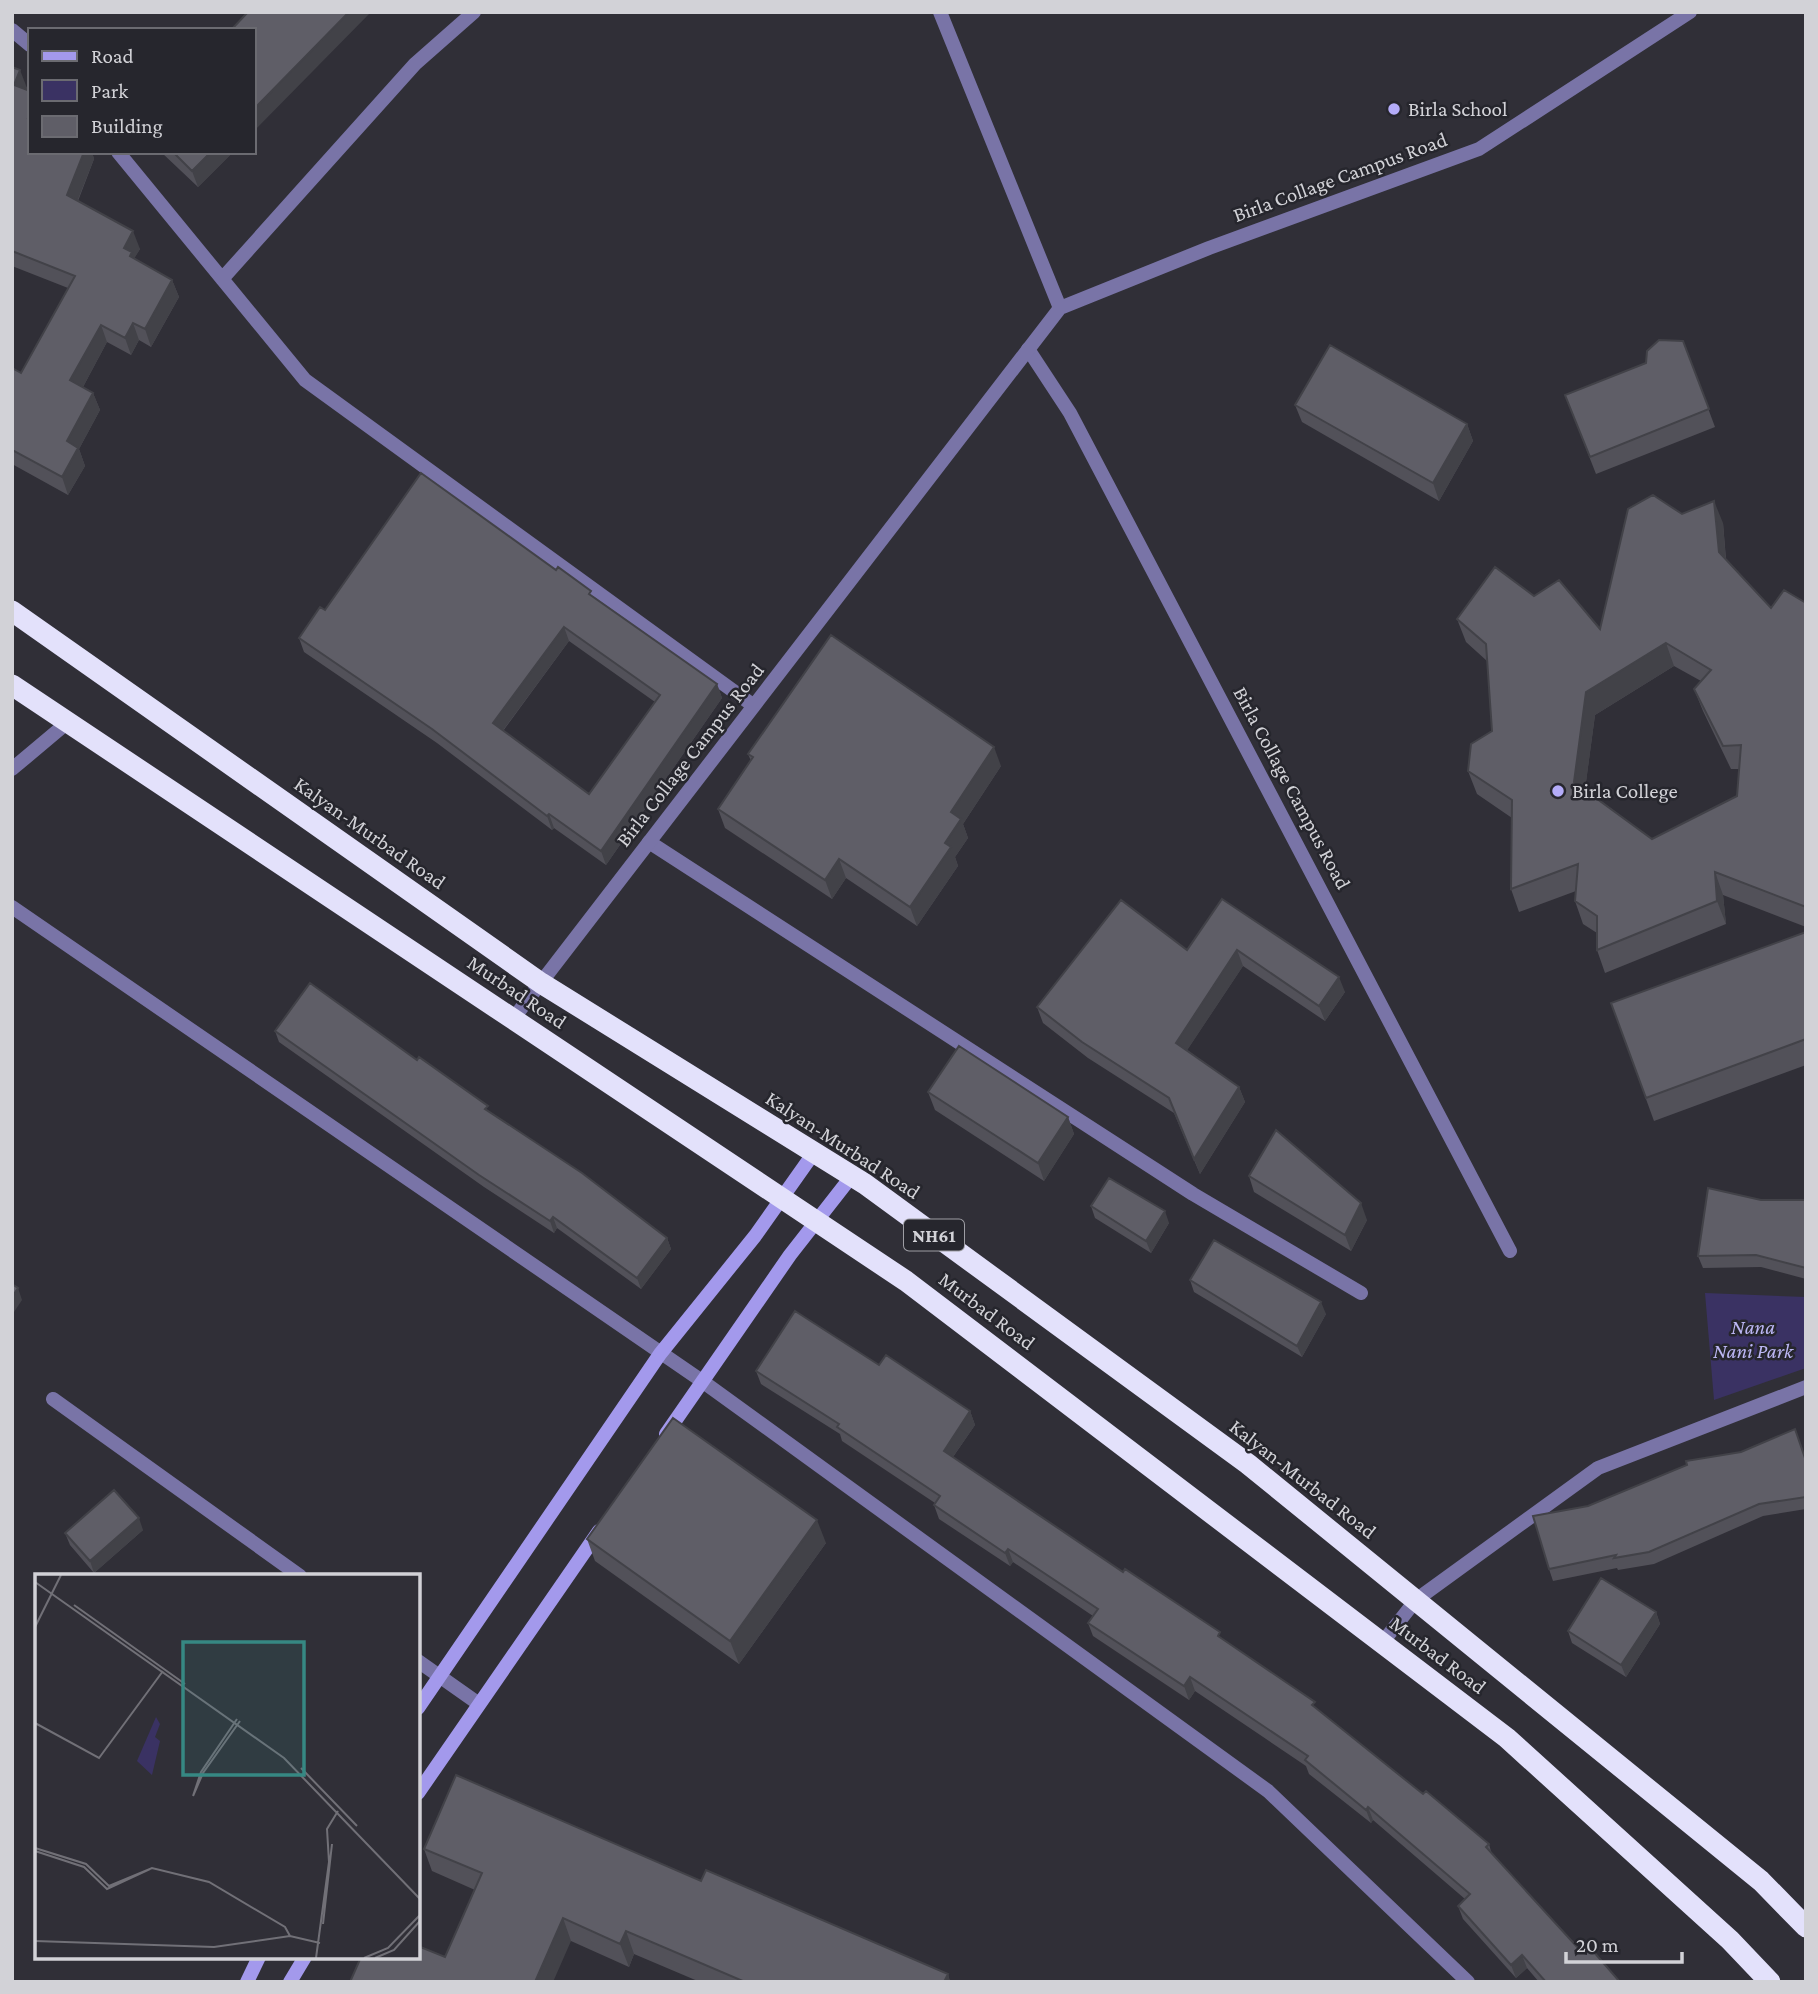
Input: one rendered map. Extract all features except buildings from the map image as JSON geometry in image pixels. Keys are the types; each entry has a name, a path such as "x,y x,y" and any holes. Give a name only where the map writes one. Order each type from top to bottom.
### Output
{"highway":[{"name":"Kalyan-Murbad Road","path":"12,611 541,983 851,1177 1248,1464 1761,1881 1806,1927"},
{"name":"Murbad Road","path":"12,685 784,1197 906,1281 1507,1738 1730,1940 1770,1982"}],"street":[{"path":"222,279 415,64 474,12"},
{"path":"940,12 1060,308"},
{"name":"Birla Collage Campus Road","path":"513,1019 1060,308 1209,248 1479,149 1690,12"},
{"path":"12,30 28,43"},
{"path":"120,154 305,380 754,706"},
{"name":"Birla Collage Campus Road","path":"1028,349 1070,414 1481,1191 1510,1251"},
{"path":"12,769 68,722"},
{"path":"649,842 1193,1194 1361,1293"},
{"path":"12,907 702,1381 1268,1791 1468,1982"},
{"path":"420,1705 660,1354 784,1197 813,1154"},
{"path":"656,1448 851,1177"},
{"path":"1382,1643 1416,1600 1598,1468 1806,1387"},
{"path":"53,1399 297,1574"},
{"path":"420,1790 610,1515"},
{"path":"420,1662 479,1704"},
{"path":"247,1982 258,1959"},
{"path":"290,1982 304,1959"}],"green space":[{"name":"Nana Nani Park","path":"1705,1293 1806,1297 1806,1368 1714,1400"}],"place":[{"name":"Birla School","path":"1394,109"},
{"name":"Birla College","path":"1558,791"}]}
